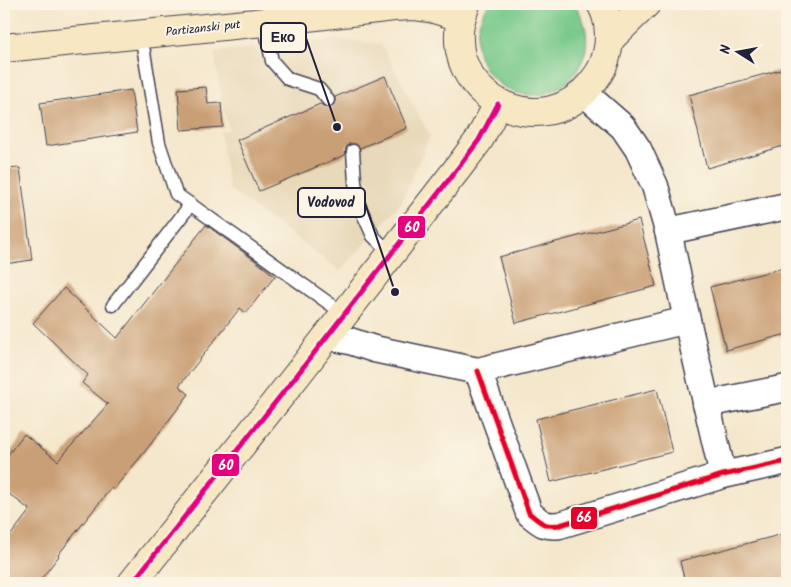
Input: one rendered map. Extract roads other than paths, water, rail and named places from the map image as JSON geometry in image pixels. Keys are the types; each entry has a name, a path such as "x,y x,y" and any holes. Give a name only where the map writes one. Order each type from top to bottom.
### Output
{"main road":[{"path":"464,10 458,33 460,50 464,66 473,82 484,94 498,104 530,113 547,111 563,106 578,98 600,73 606,57 609,40 608,24 601,4"},
{"path":"609,40 646,4"},
{"name":"Partizanski put","path":"4,48 141,34 269,13 414,6 464,10"},
{"path":"132,583 479,140 498,104"}],"street":[{"path":"584,93 623,128 638,149 655,186 668,231 723,475"},
{"path":"668,231 787,206"},
{"path":"327,336 374,349 478,371 687,320"},
{"path":"478,371 529,513 548,526 560,525 723,475 787,461"},
{"path":"706,404 787,388"}],"lane":[{"path":"269,13 272,60 288,79 319,89 328,100"},
{"path":"141,34 158,143 176,194 344,314"},
{"path":"353,151 359,205 373,236 390,254"},
{"path":"113,305 191,204"}],"place":[{"name":"Еко","path":"337,127"},
{"name":"Vodovod","path":"395,292"}]}
